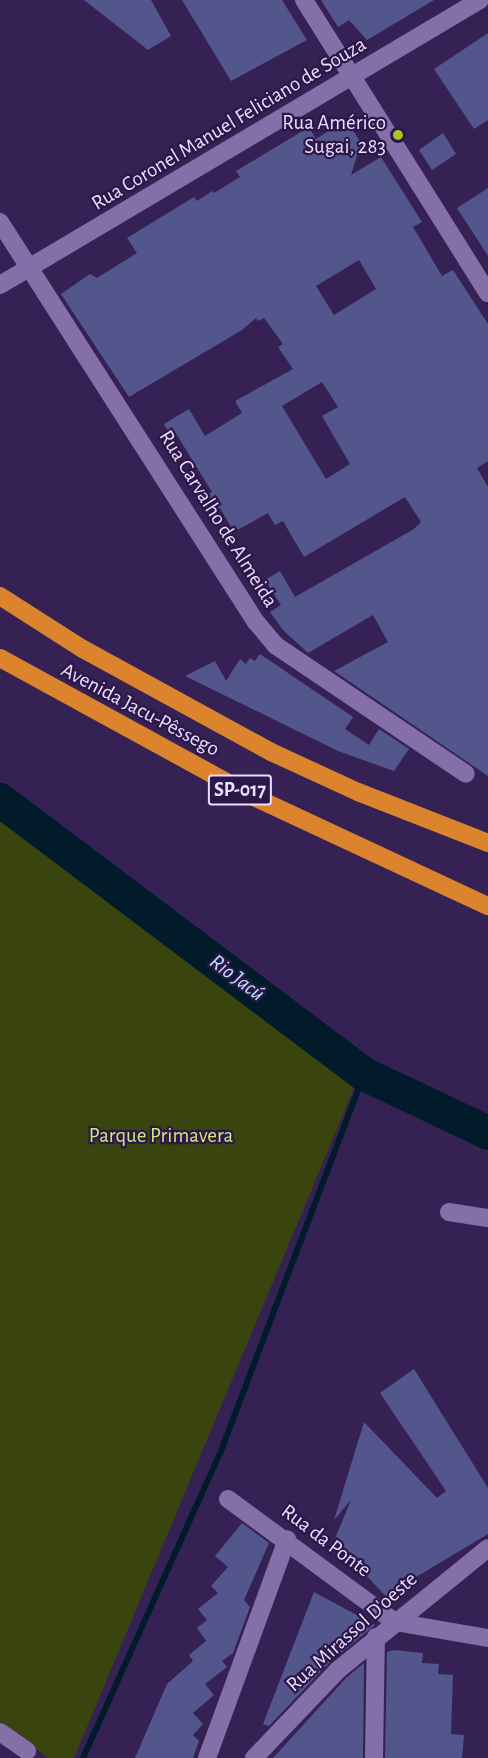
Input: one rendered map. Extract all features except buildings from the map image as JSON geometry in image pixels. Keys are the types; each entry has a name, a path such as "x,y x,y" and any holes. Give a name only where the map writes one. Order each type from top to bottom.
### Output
{"highway":[{"name":"Avenida Jacu-Pêssego","path":"0,596 83,649 271,752 357,792 488,843"},
{"name":"Avenida Jacu-Pêssego","path":"0,658 254,797 488,906"}],"street":[{"path":"304,0 351,79 488,293"},
{"name":"Rua Coronel Manuel Feliciano de Souza","path":"0,285 351,79 480,0"},
{"name":"Rua Carvalho de Almeida","path":"0,222 31,267 256,622 275,645 466,774"},
{"path":"449,1212 488,1218"},
{"name":"Rua da Ponte","path":"228,1498 287,1539 395,1622"},
{"path":"207,1758 287,1539"},
{"name":"Rua Mirassol D'oeste","path":"254,1758 338,1670 488,1548"},
{"path":"395,1622 488,1638"},
{"path":"374,1758 376,1637"},
{"path":"0,1732 27,1751"}],"green space":[{"name":"Parque Primavera","path":"0,820 357,1081 74,1758 48,1758 0,1722"}],"waterway":[{"name":"Rio Jacú","path":"0,800 364,1074 488,1133"},
{"path":"83,1758 222,1448 364,1074"}],"place":[{"name":"Rua Américo Sugai, 283","path":"398,135"}]}
